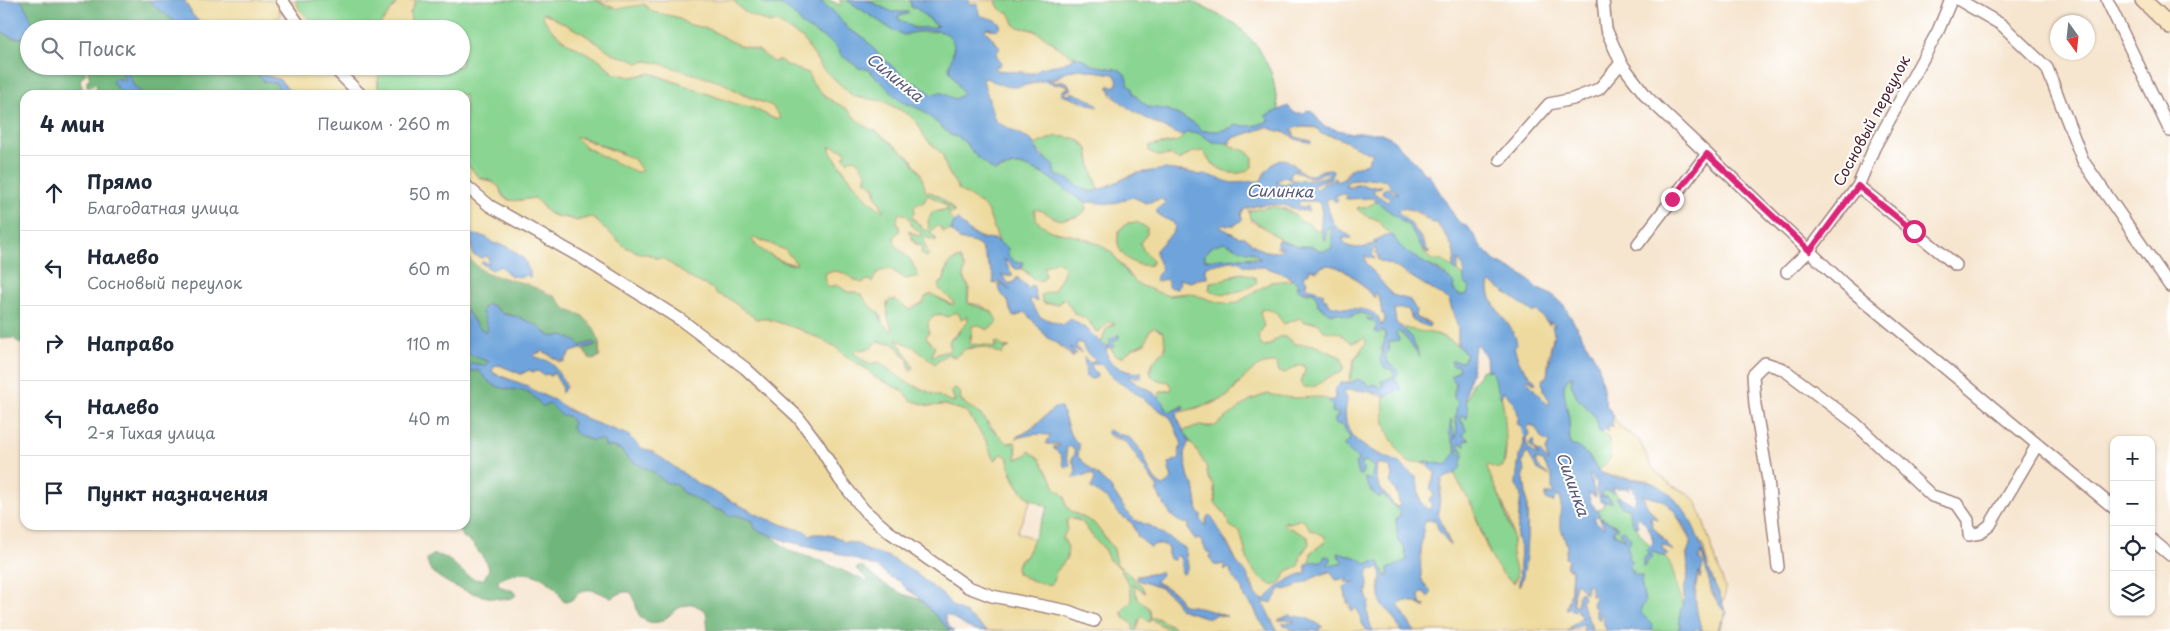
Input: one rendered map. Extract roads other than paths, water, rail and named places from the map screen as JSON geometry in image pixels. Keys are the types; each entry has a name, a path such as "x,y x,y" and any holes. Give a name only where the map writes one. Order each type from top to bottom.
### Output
{"main road":[{"path":"2143,0 2170,26"}],"street":[{"path":"282,0 296,20"},
{"path":"1603,0 1606,29 1621,63 1647,97 1845,285 2110,505"},
{"name":"Сосновый переулок","path":"1788,272 1810,251 1858,186 1874,148 1938,30 1952,0"},
{"path":"1959,0 2002,25 2047,68 2083,160 2170,286"},
{"path":"2108,0 2170,131"},
{"path":"1500,160 1549,104 1572,99 1599,89 1621,63"},
{"path":"341,75 356,90"},
{"path":"1638,244 1707,154"},
{"path":"1858,186 1956,265"},
{"path":"470,189 490,206 584,260 681,320 745,368 798,417 818,444 840,480 864,510 888,531 968,588 992,596 1068,612 1094,621"},
{"path":"1778,566 1768,480 1755,405 1753,375 1765,363 1783,369 1855,424 1932,496 1958,504 1968,520 1968,535 1980,533 1990,525 2037,445"},
{"path":"2155,542 2170,555"}],"water":[{"path":"0,0 20,0 26,7 32,20 20,20 20,38 11,37 0,31"},
{"path":"149,0 184,0 197,20 173,20"},
{"name":"Силинка","path":"760,0 819,0 835,13 848,29 864,38 879,55 908,80 923,87 932,95 940,92 955,99 963,94 949,69 954,49 950,36 938,31 915,32 903,35 847,0 867,0 892,12 908,12 908,14 899,15 898,19 915,29 938,26 916,8 912,8 910,0 968,0 972,4 978,4 979,15 995,20 1000,24 1001,27 998,30 987,28 985,30 1000,48 996,54 1001,63 999,66 994,66 996,70 1031,74 1041,68 1065,63 1076,57 1081,58 1092,65 1120,70 1125,74 1133,94 1148,107 1168,110 1194,123 1203,131 1219,131 1231,128 1236,124 1248,126 1262,124 1269,120 1265,116 1288,106 1295,113 1304,113 1307,110 1312,111 1323,126 1350,133 1381,133 1390,137 1418,165 1422,172 1429,175 1457,220 1469,228 1482,248 1495,261 1524,276 1538,289 1554,296 1563,304 1598,363 1606,405 1614,416 1612,420 1613,427 1608,424 1608,432 1605,429 1599,432 1596,418 1577,398 1571,383 1573,376 1570,376 1564,385 1564,391 1569,420 1570,445 1578,447 1586,454 1600,472 1613,477 1640,480 1658,485 1678,502 1693,526 1727,612 1718,631 1726,613 1713,592 1701,552 1699,558 1703,564 1700,579 1699,571 1695,594 1702,631 1695,629 1694,631 1677,631 1680,627 1680,611 1684,605 1684,591 1688,573 1687,553 1691,542 1673,509 1662,500 1642,495 1647,506 1658,520 1651,516 1652,526 1673,551 1662,544 1662,548 1668,555 1661,556 1652,551 1651,558 1643,567 1643,558 1648,556 1647,549 1653,543 1650,532 1644,522 1638,517 1636,517 1638,527 1634,527 1628,508 1622,507 1617,498 1618,496 1633,504 1636,497 1634,489 1630,486 1628,487 1630,491 1625,488 1612,488 1614,493 1605,490 1600,496 1607,497 1613,502 1601,502 1596,490 1597,483 1589,474 1596,497 1588,493 1591,503 1600,514 1594,517 1597,523 1605,528 1600,518 1618,527 1613,530 1614,534 1626,540 1619,532 1623,530 1631,539 1627,547 1630,554 1627,558 1633,561 1630,565 1630,569 1634,571 1632,574 1642,576 1641,582 1645,602 1641,608 1641,613 1652,624 1653,631 1634,631 1631,629 1631,631 1607,631 1603,615 1600,614 1599,620 1596,615 1596,609 1592,604 1596,595 1591,596 1591,586 1587,584 1585,593 1576,582 1573,592 1573,604 1578,606 1578,594 1582,592 1584,598 1581,600 1582,605 1592,630 1583,631 1585,624 1567,631 1582,618 1577,609 1567,610 1571,591 1572,569 1567,568 1568,559 1565,558 1567,546 1560,525 1561,497 1557,496 1553,503 1552,500 1546,499 1546,494 1554,494 1552,477 1543,461 1535,459 1539,468 1549,476 1537,469 1528,453 1525,455 1522,463 1525,471 1523,475 1527,532 1525,565 1519,587 1521,547 1517,537 1521,494 1516,484 1519,456 1524,444 1524,436 1520,425 1517,424 1518,415 1515,406 1503,391 1501,398 1491,370 1489,369 1488,372 1487,370 1486,357 1477,344 1475,345 1472,369 1465,398 1468,410 1467,419 1462,415 1460,418 1466,430 1463,435 1470,440 1464,440 1465,446 1460,443 1458,445 1464,452 1458,450 1457,453 1464,455 1461,460 1462,465 1455,474 1441,481 1438,514 1450,545 1439,531 1435,520 1426,520 1422,541 1421,575 1423,582 1432,593 1428,597 1423,591 1419,595 1420,603 1426,607 1414,602 1403,601 1398,605 1414,631 1401,631 1390,612 1382,606 1380,601 1381,575 1378,567 1376,569 1369,569 1367,576 1368,586 1366,595 1369,602 1367,612 1372,631 1368,631 1363,625 1357,608 1352,612 1348,603 1344,587 1356,582 1345,582 1348,578 1336,580 1330,571 1288,589 1284,590 1281,588 1272,602 1263,603 1277,631 1268,631 1258,618 1254,607 1244,598 1242,589 1232,576 1230,568 1225,570 1225,564 1214,565 1209,556 1211,553 1207,552 1201,540 1195,539 1188,529 1190,524 1178,521 1169,512 1156,491 1158,488 1130,448 1124,441 1106,432 1108,430 1135,442 1154,479 1163,486 1172,479 1168,464 1180,458 1179,451 1182,444 1171,418 1117,381 1099,363 1090,365 1097,377 1092,379 1086,377 1084,357 1089,363 1096,361 1085,351 1082,343 1077,342 1076,344 1082,353 1069,347 1076,354 1073,354 1073,358 1067,350 1048,338 1025,312 1013,317 1008,301 1001,293 998,284 1011,291 1000,281 993,284 994,277 981,247 975,243 959,239 951,230 954,222 958,220 971,233 983,239 994,239 1008,248 1008,256 1015,262 1023,262 1022,268 1016,269 1004,259 1013,276 1001,275 1009,284 1018,277 1020,282 1025,284 1028,289 1033,285 1037,302 1033,299 1029,300 1040,317 1063,325 1071,319 1088,330 1105,347 1109,346 1110,340 1119,334 1118,339 1113,342 1114,347 1106,348 1108,359 1124,370 1142,372 1140,375 1142,378 1128,376 1155,394 1163,403 1165,409 1171,412 1184,406 1180,412 1175,414 1189,441 1184,453 1189,479 1194,485 1201,520 1206,526 1207,517 1209,515 1212,517 1238,564 1247,574 1255,595 1263,600 1284,582 1306,573 1306,565 1322,561 1325,556 1330,557 1331,561 1327,564 1329,566 1344,563 1339,556 1339,552 1357,558 1366,564 1378,561 1386,577 1389,575 1388,568 1407,560 1404,546 1398,542 1396,520 1400,512 1383,495 1380,494 1380,498 1371,491 1364,478 1371,480 1374,467 1366,461 1363,462 1361,465 1364,468 1361,475 1359,475 1355,463 1358,459 1344,446 1345,443 1349,442 1350,436 1346,433 1344,426 1334,422 1339,414 1332,412 1333,407 1329,401 1335,399 1335,389 1342,382 1353,383 1357,379 1367,383 1369,386 1375,384 1379,387 1384,385 1380,382 1394,377 1393,370 1385,368 1380,360 1386,335 1382,330 1379,333 1375,332 1377,324 1366,318 1373,319 1372,316 1359,313 1348,317 1339,313 1329,313 1317,304 1314,292 1299,290 1296,286 1301,286 1285,274 1264,267 1243,265 1239,261 1207,266 1205,270 1208,278 1200,278 1191,282 1179,279 1180,286 1177,289 1168,287 1168,282 1165,279 1155,282 1162,269 1156,256 1156,250 1174,231 1175,226 1173,222 1157,213 1157,209 1165,203 1164,200 1159,199 1146,203 1133,197 1112,204 1087,202 1076,197 1044,174 1021,165 1013,165 994,171 973,153 967,144 958,137 951,135 922,110 900,101 867,69 859,68 841,55 839,50 830,41 802,25 789,10 780,5 768,5","holes":["1080,69 1114,74 1118,81 1115,87 1108,86 1120,101 1139,115 1179,135 1189,131 1192,134 1196,132 1213,142 1230,143 1230,139 1267,127 1289,134 1295,139 1311,143 1311,141 1295,137 1291,130 1300,127 1311,127 1317,128 1321,134 1335,137 1373,153 1368,163 1352,168 1344,179 1337,182 1336,178 1318,189 1314,185 1332,177 1333,170 1326,169 1307,175 1285,159 1273,164 1261,181 1232,183 1205,174 1198,175 1166,169 1138,173 1094,192 1086,191 1066,178 1055,175 1053,164 1040,155 1032,141 995,121 983,80 986,78 1008,87 1041,81 1056,84 1066,84 1069,88 1062,91 1062,95 1098,107 1093,101 1071,92 1071,95 1067,95 1065,91 1071,89 1067,83 1056,83 1045,78 1057,79 1058,76 1067,71","1293,170 1311,178 1325,172 1330,175 1309,181 1293,180 1289,184 1277,183 1277,181 1284,177 1291,180 1290,175","1371,178 1387,181 1392,189 1399,194 1393,193 1388,187 1383,190 1382,193 1391,198 1387,202 1373,192 1382,186 1369,187 1361,184 1350,188 1345,186 1348,181","1344,194 1348,195 1345,198 1347,199 1372,198 1410,227 1417,241 1429,254 1412,225 1397,211 1411,209 1420,213 1431,223 1435,222 1453,248 1453,267 1456,271 1458,270 1458,260 1464,269 1464,282 1470,287 1467,295 1459,295 1453,290 1454,284 1404,249 1394,236 1380,238 1373,242 1377,243 1366,247 1347,246 1342,238 1351,238 1335,225 1326,200 1331,198 1335,202 1338,199 1334,196","1301,201 1316,201 1322,205 1322,235 1326,240 1326,229 1332,226 1332,249 1321,251 1314,247 1298,246 1278,240 1277,247 1283,247 1281,251 1271,252 1257,247 1245,237 1239,237 1220,227 1222,225 1235,225 1242,220 1241,214 1243,210 1257,206 1278,204 1299,211 1309,211 1307,206 1304,208 1297,205","1223,242 1247,252 1252,251 1261,259 1205,260 1204,256 1209,248","1376,248 1378,260 1394,266 1449,300 1458,328 1458,345 1466,355 1463,362 1451,361 1453,366 1457,365 1460,370 1451,376 1455,383 1454,398 1458,402 1455,439 1451,419 1449,433 1456,447 1456,452 1447,465 1424,461 1436,474 1430,488 1434,495 1429,499 1432,505 1428,510 1419,500 1417,478 1398,462 1360,444 1350,433 1347,426 1347,400 1344,391 1360,390 1388,396 1402,389 1395,379 1399,372 1387,362 1385,356 1389,350 1389,342 1399,340 1397,331 1404,335 1420,357 1412,337 1396,323 1394,309 1408,309 1413,321 1429,327 1430,324 1415,317 1416,310 1410,300 1392,295 1366,263 1365,256 1375,259 1372,255","1323,266 1337,267 1355,278 1375,298 1374,293 1376,293 1380,300 1382,314 1384,313 1385,320 1382,326 1378,317 1372,312 1330,305 1325,301 1328,300 1322,297 1324,294 1305,286 1307,282 1303,276 1309,273 1309,269 1318,270","1491,283 1534,313 1534,311 1537,311 1550,325 1549,321 1556,326 1552,326 1554,333 1547,376 1542,381 1543,390 1550,401 1548,405 1526,380 1537,385 1520,364 1514,348 1517,344 1515,336 1492,301 1489,285","1531,425 1535,427 1542,439 1549,442 1546,451 1548,462 1541,453 1534,450 1539,456 1530,451 1527,444 1526,437 1529,435 1527,427","1377,463 1390,467 1392,476 1390,483 1397,493 1400,506 1396,507 1378,483"]},
{"path":"123,75 129,75 134,86 138,90 121,90 112,81 116,78 126,81"},
{"path":"258,75 265,75 280,80 289,90 280,90 276,83 265,82"},
{"path":"470,234 486,237 493,243 507,246 524,259 530,272 530,278 526,274 523,277 511,276 500,266 492,270 481,263 483,261 489,264 488,256 481,258 473,255"},
{"path":"487,304 503,314 519,317 538,326 552,337 563,335 577,342 580,346 593,342 596,344 571,352 562,362 543,351 533,355 551,362 565,383 566,387 562,393 561,385 553,372 551,376 529,370 521,374 499,365 495,366 492,370 494,374 528,386 570,411 583,416 585,419 628,435 641,448 653,452 697,483 764,518 803,530 810,535 823,534 833,536 844,542 862,546 866,550 889,557 915,573 944,596 953,607 965,613 987,631 973,629 944,614 947,624 954,631 950,631 916,595 898,580 890,577 877,567 834,552 786,541 755,529 753,521 736,515 728,516 723,510 717,510 682,492 677,485 665,482 652,471 629,460 621,450 614,447 606,447 603,440 590,440 575,433 572,428 573,423 568,416 561,415 550,404 542,406 536,398 525,391 496,386 478,370 470,372 471,363 485,365 489,362 470,354 470,316 482,330 486,332 488,330 482,311"},
{"path":"1061,407 1070,434 1079,445 1078,457 1110,487 1126,511 1135,520 1152,527 1185,548 1188,567 1184,574 1182,574 1180,556 1176,556 1174,560 1170,559 1168,548 1165,545 1156,544 1150,547 1138,537 1133,524 1119,514 1107,499 1091,488 1095,479 1092,474 1074,477 1076,470 1072,459 1075,454 1074,449 1069,446 1067,448 1066,455 1070,465 1066,468 1061,455 1053,448 1060,446 1059,444 1046,444 1051,435 1034,434 1016,438 1032,429 1054,408"},
{"path":"1533,439 1534,450 1529,444"},
{"path":"1161,572 1162,575 1155,582 1176,593 1182,605 1193,606 1227,616 1216,615 1208,618 1180,609 1175,599 1161,588 1138,580 1136,577"},
{"path":"1289,615 1307,618 1323,627 1319,627 1319,631 1296,631 1282,624 1294,622 1294,620 1278,620"}]}
